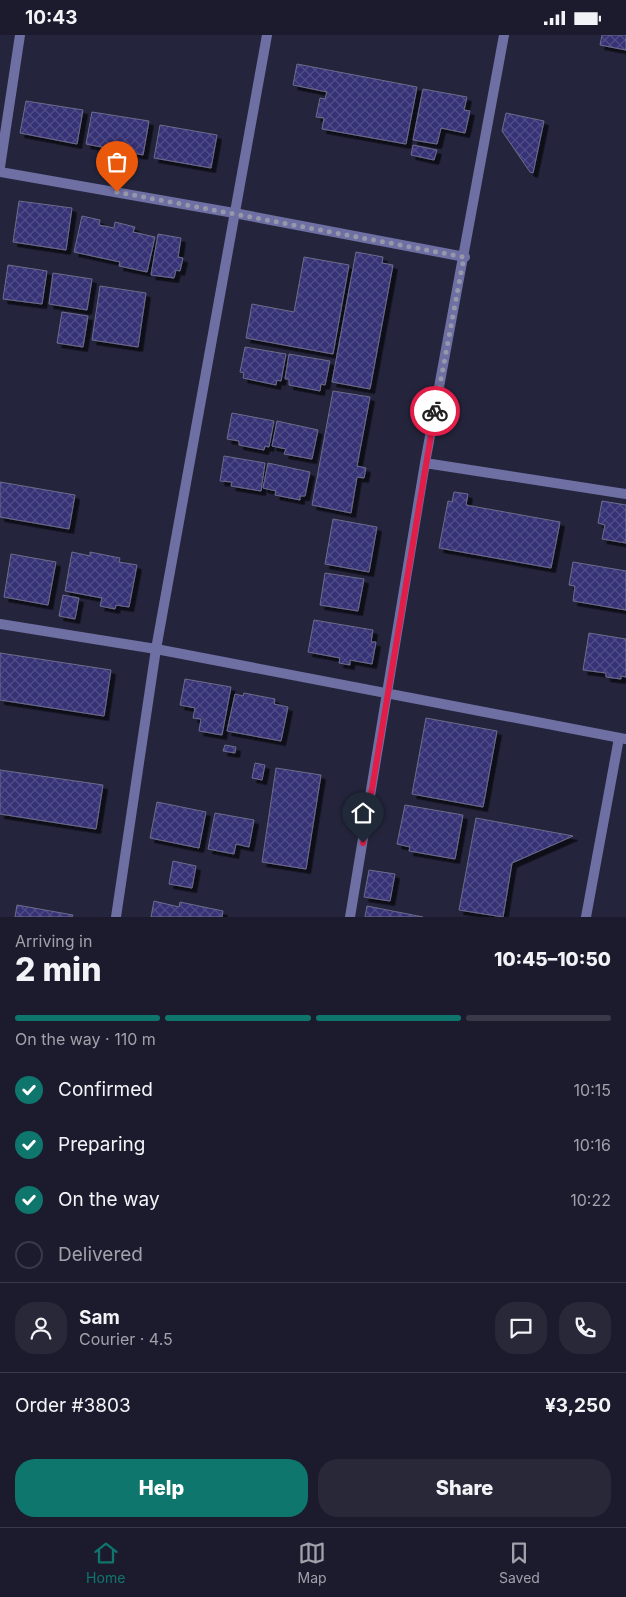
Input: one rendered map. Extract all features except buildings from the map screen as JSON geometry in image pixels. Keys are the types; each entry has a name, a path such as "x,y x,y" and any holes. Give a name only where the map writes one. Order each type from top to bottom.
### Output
{"street":[{"path":"0,167 20,35"},
{"path":"116,917 156,649 267,35"},
{"path":"350,917 425,463 504,35"},
{"path":"0,172 234,213 464,257"},
{"path":"425,463 626,494"},
{"path":"0,624 156,649 622,739 586,917"}],"way so far":[{"path":"117,192 464,257 435,411"}],"route":[{"path":"363,843 435,411"}]}
